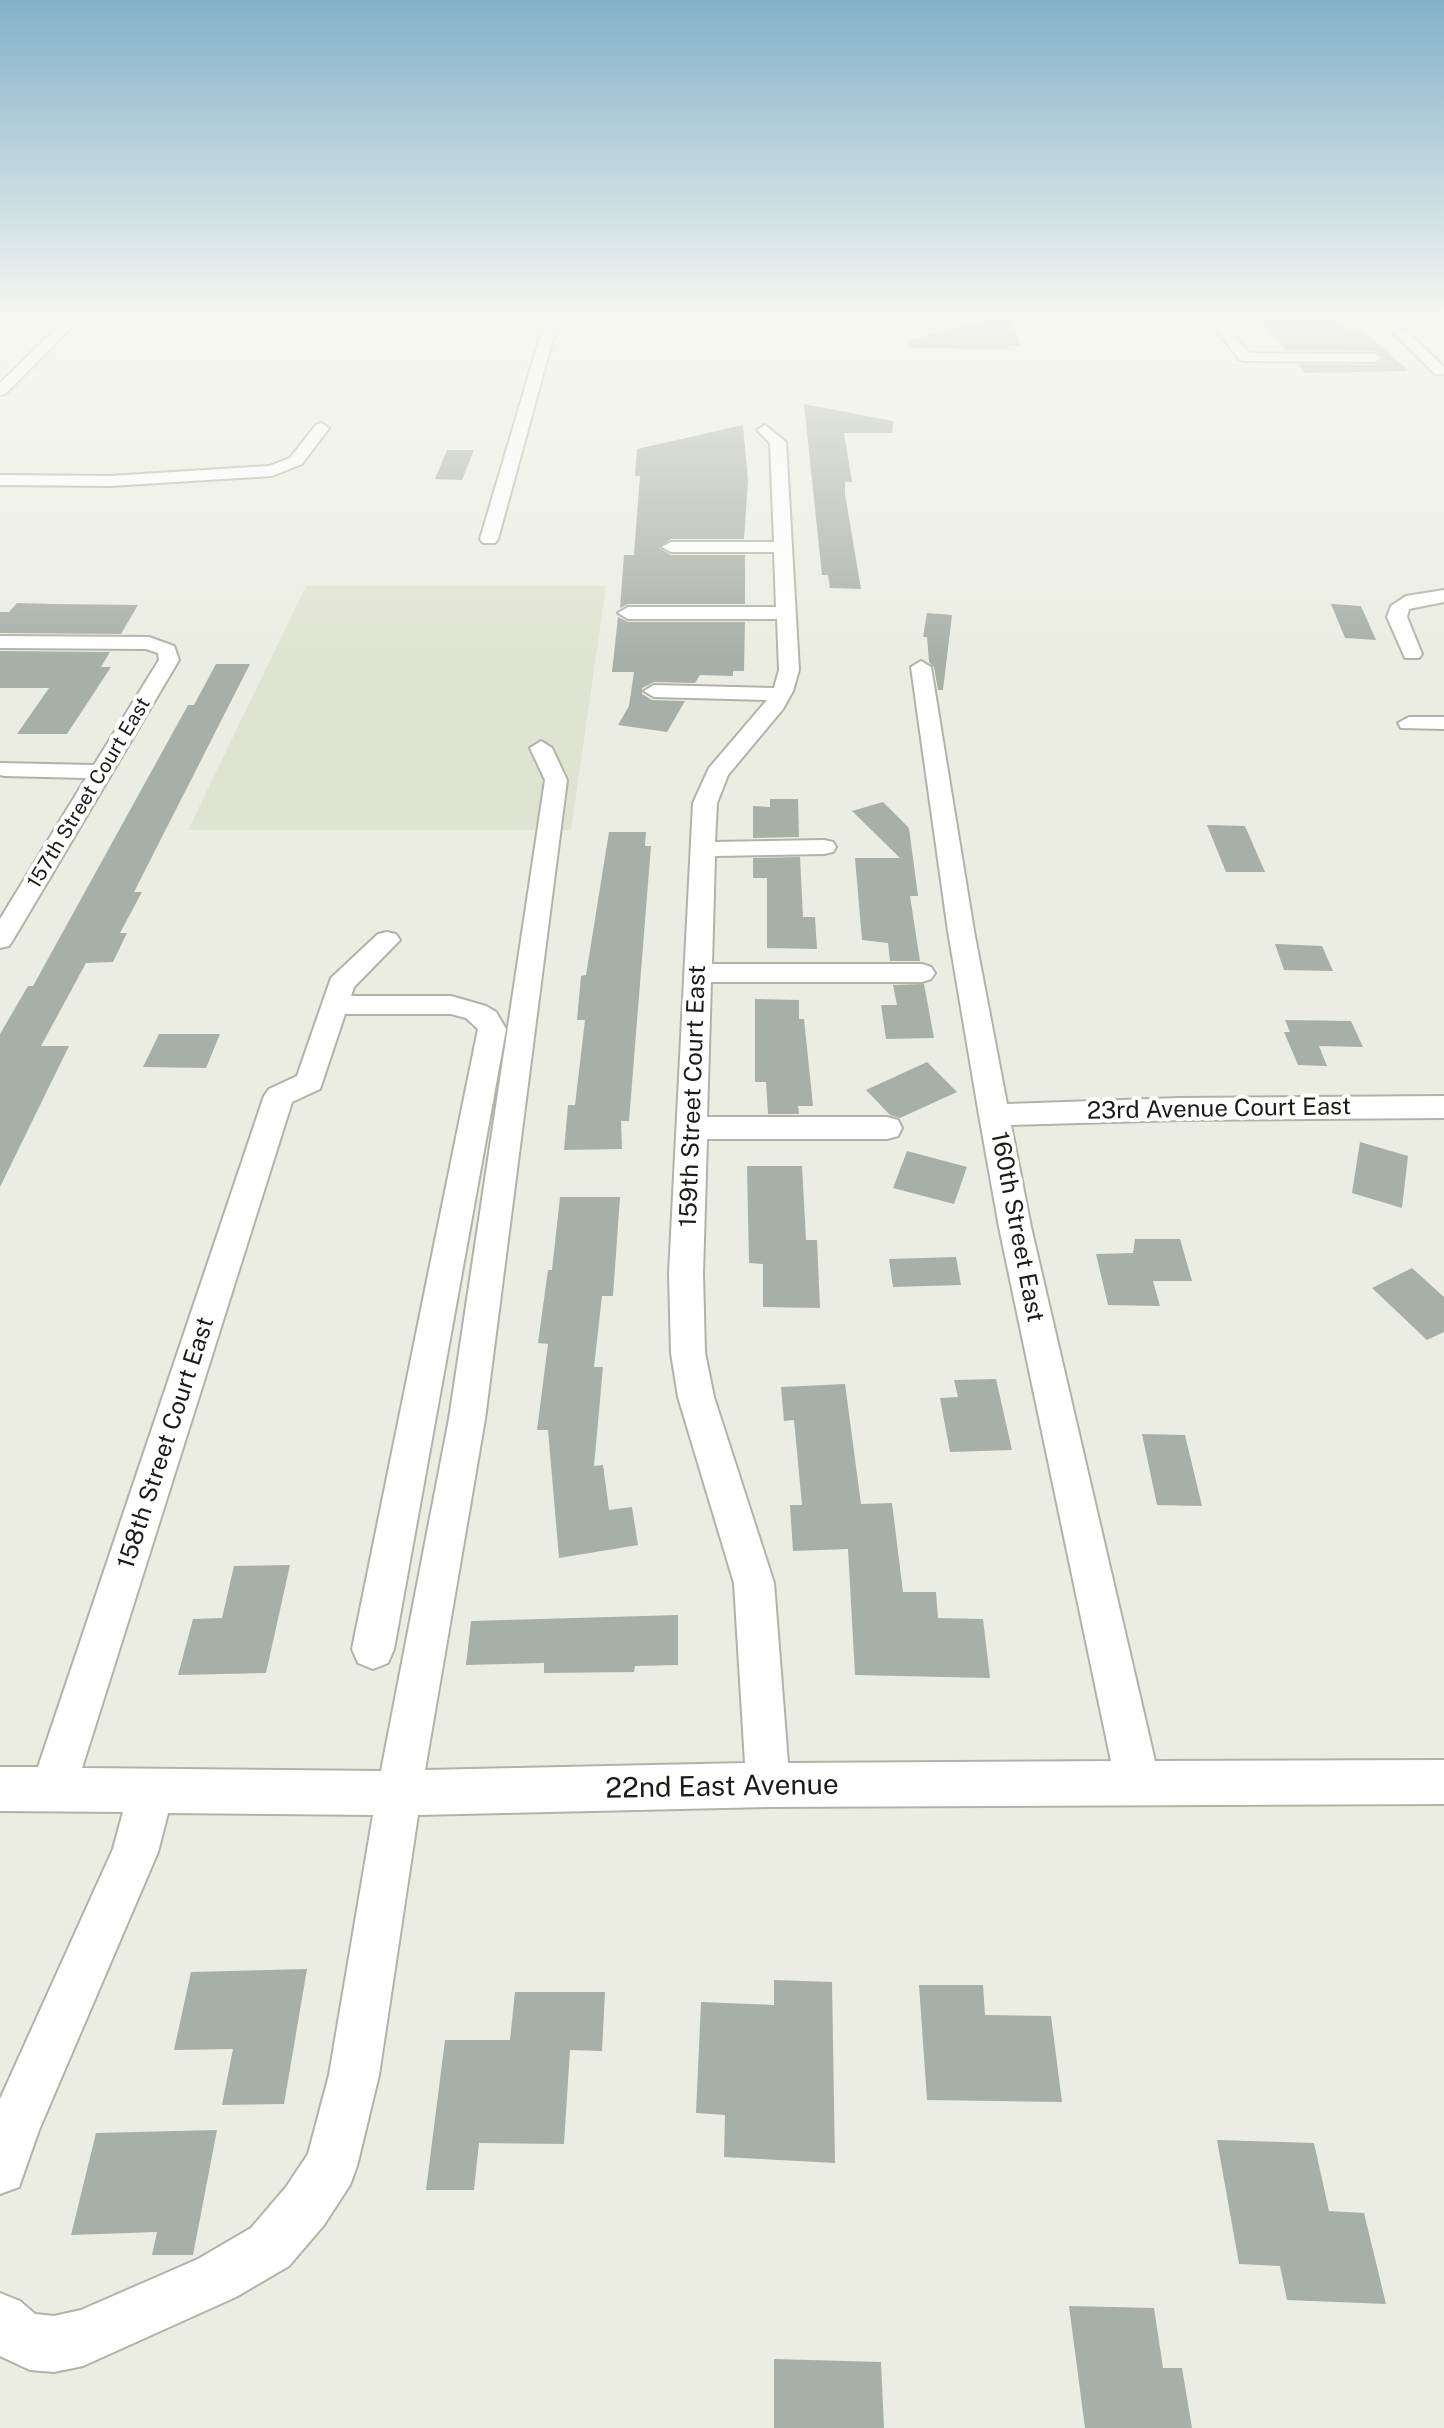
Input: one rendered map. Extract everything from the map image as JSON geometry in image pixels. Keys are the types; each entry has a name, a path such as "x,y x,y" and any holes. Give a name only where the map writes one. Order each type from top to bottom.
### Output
{"street":[{"path":"0,480 110,481 259,473 286,467 296,461 317,433"},
{"path":"489,539 519,433"},
{"name":"159th Street Court East","path":"768,1785 754,1583 696,1397 688,1353 686,1273 705,803 717,773 760,724 781,694 789,670 778,442 769,433"},
{"path":"671,547 784,547"},
{"path":"1412,654 1397,617 1400,606 1413,600 1444,596"},
{"path":"628,613 787,613"},
{"name":"157th Street Court East","path":"0,642 141,642 163,647 169,660 1,938"},
{"name":"160th Street East","path":"921,667 961,931 994,1115 1102,1631 1138,1783"},
{"path":"654,691 781,694"},
{"path":"1409,723 1444,723"},
{"path":"0,2321 9,2331 30,2342 54,2344 83,2338 217,2278 270,2247 305,2206 331,2166 354,2075 399,1793 467,1419 556,780 541,748"},
{"path":"4,769 101,772"},
{"path":"702,849 824,847"},
{"path":"373,1649 492,1029 486,1019 476,1012 451,1005 335,1005 341,984 387,940"},
{"path":"697,973 922,973"},
{"name":"158th Street Court East","path":"53,1789 279,1096 310,1082 335,1005"},
{"name":"23rd Avenue Court East","path":"994,1115 1164,1109 1444,1107"},
{"path":"691,1128 887,1128"},
{"name":"22nd East Avenue","path":"0,1789 399,1793 768,1785 1444,1782"},
{"path":"0,2168 14,2127 135,1852 151,1791"}],"shaded area":[{"path":"306,586 606,586 571,830 188,830"}],"building":[{"path":"706,433 744,433 748,481 744,539 671,539 659,548 671,555 745,555 745,604 628,604 620,608 624,555 634,555 640,476 635,476 637,449"},
{"path":"807,433 844,433 852,482 845,482 845,494 861,589 830,588 828,575 822,575"},
{"path":"447,450 474,450 462,480 435,479"},
{"path":"17,603 138,605 121,634 0,633 0,612 9,612"},
{"path":"1331,604 1361,606 1376,640 1345,638"},
{"path":"927,613 952,615 943,690 938,690 934,667 929,662 927,637 923,637"},
{"path":"618,617 628,622 745,622 744,671 733,671 733,676 700,675 695,683 654,682 642,688 642,694 652,700 685,701 667,732 618,725 629,706 634,672 612,672"},
{"path":"0,651 110,652 101,667 111,667 67,734 17,734 49,688 0,688"},
{"path":"216,664 250,664 134,892 142,892 120,933 127,933 113,962 86,963 41,1046 69,1046 0,1187 0,1034 28,986 33,986 188,705 194,705"},
{"path":"770,799 798,799 799,837 753,838 753,806 770,807"},
{"path":"883,802 909,828 918,896 910,896 920,961 890,961 888,943 862,940 855,858 900,858 852,811"},
{"path":"1207,825 1245,826 1265,872 1226,872"},
{"path":"609,832 646,832 645,846 651,846 629,1121 621,1121 622,1149 564,1150 568,1105 575,1105 585,1020 577,1020 581,976 586,975"},
{"path":"800,857 803,917 815,917 817,949 767,948 767,878 753,878 753,858"},
{"path":"1275,944 1322,946 1333,971 1284,970"},
{"path":"924,984 934,1038 886,1039 881,1005 897,1005 893,985"},
{"path":"755,999 799,1000 799,1019 804,1019 813,1106 798,1106 799,1114 768,1114 766,1082 755,1082"},
{"path":"1285,1020 1351,1021 1363,1047 1319,1046 1327,1066 1298,1065 1284,1032 1290,1032"},
{"path":"159,1034 220,1034 206,1068 143,1067"},
{"path":"927,1062 957,1092 900,1118 890,1115 866,1090"},
{"path":"1360,1142 1408,1156 1402,1208 1352,1193"},
{"path":"907,1151 967,1167 954,1204 893,1188"},
{"path":"747,1166 802,1166 806,1240 817,1240 820,1308 763,1307 763,1264 749,1263"},
{"path":"560,1197 620,1197 613,1296 602,1296 594,1367 603,1367 594,1466 603,1465 609,1510 632,1507 638,1545 559,1558 548,1430 537,1430 548,1344 538,1343 548,1270 552,1270"},
{"path":"1135,1239 1180,1239 1192,1281 1153,1281 1160,1306 1108,1305 1096,1254 1133,1253"},
{"path":"956,1257 961,1285 893,1287 889,1259"},
{"path":"1412,1268 1444,1297 1444,1332 1427,1340 1372,1288"},
{"path":"996,1379 1012,1450 950,1452 940,1398 958,1397 954,1380"},
{"path":"845,1384 861,1504 892,1503 903,1592 936,1592 938,1618 983,1619 990,1678 855,1675 848,1549 793,1551 790,1505 802,1505 794,1420 784,1421 781,1387"},
{"path":"1142,1434 1185,1435 1202,1506 1157,1505"},
{"path":"290,1565 266,1673 178,1675 193,1619 222,1618 234,1566"},
{"path":"678,1615 678,1665 635,1666 634,1672 544,1673 544,1663 466,1665 471,1621"},
{"path":"307,1969 284,2104 222,2105 233,2049 174,2050 191,1972"},
{"path":"774,1980 832,1982 835,2163 724,2157 725,2115 696,2113 701,2002 774,2005"},
{"path":"919,1985 983,1985 985,2015 1051,2016 1062,2102 927,2100"},
{"path":"515,1992 605,1992 602,2051 570,2050 564,2144 479,2143 474,2190 426,2190 445,2040 510,2040"},
{"path":"217,2130 193,2255 152,2255 157,2232 71,2235 96,2133"},
{"path":"1217,2140 1314,2143 1329,2211 1364,2213 1386,2304 1287,2300 1280,2266 1239,2264"},
{"path":"1069,2306 1154,2308 1163,2368 1182,2368 1192,2428 1085,2428"},
{"path":"774,2359 881,2362 884,2428 774,2428"}]}
